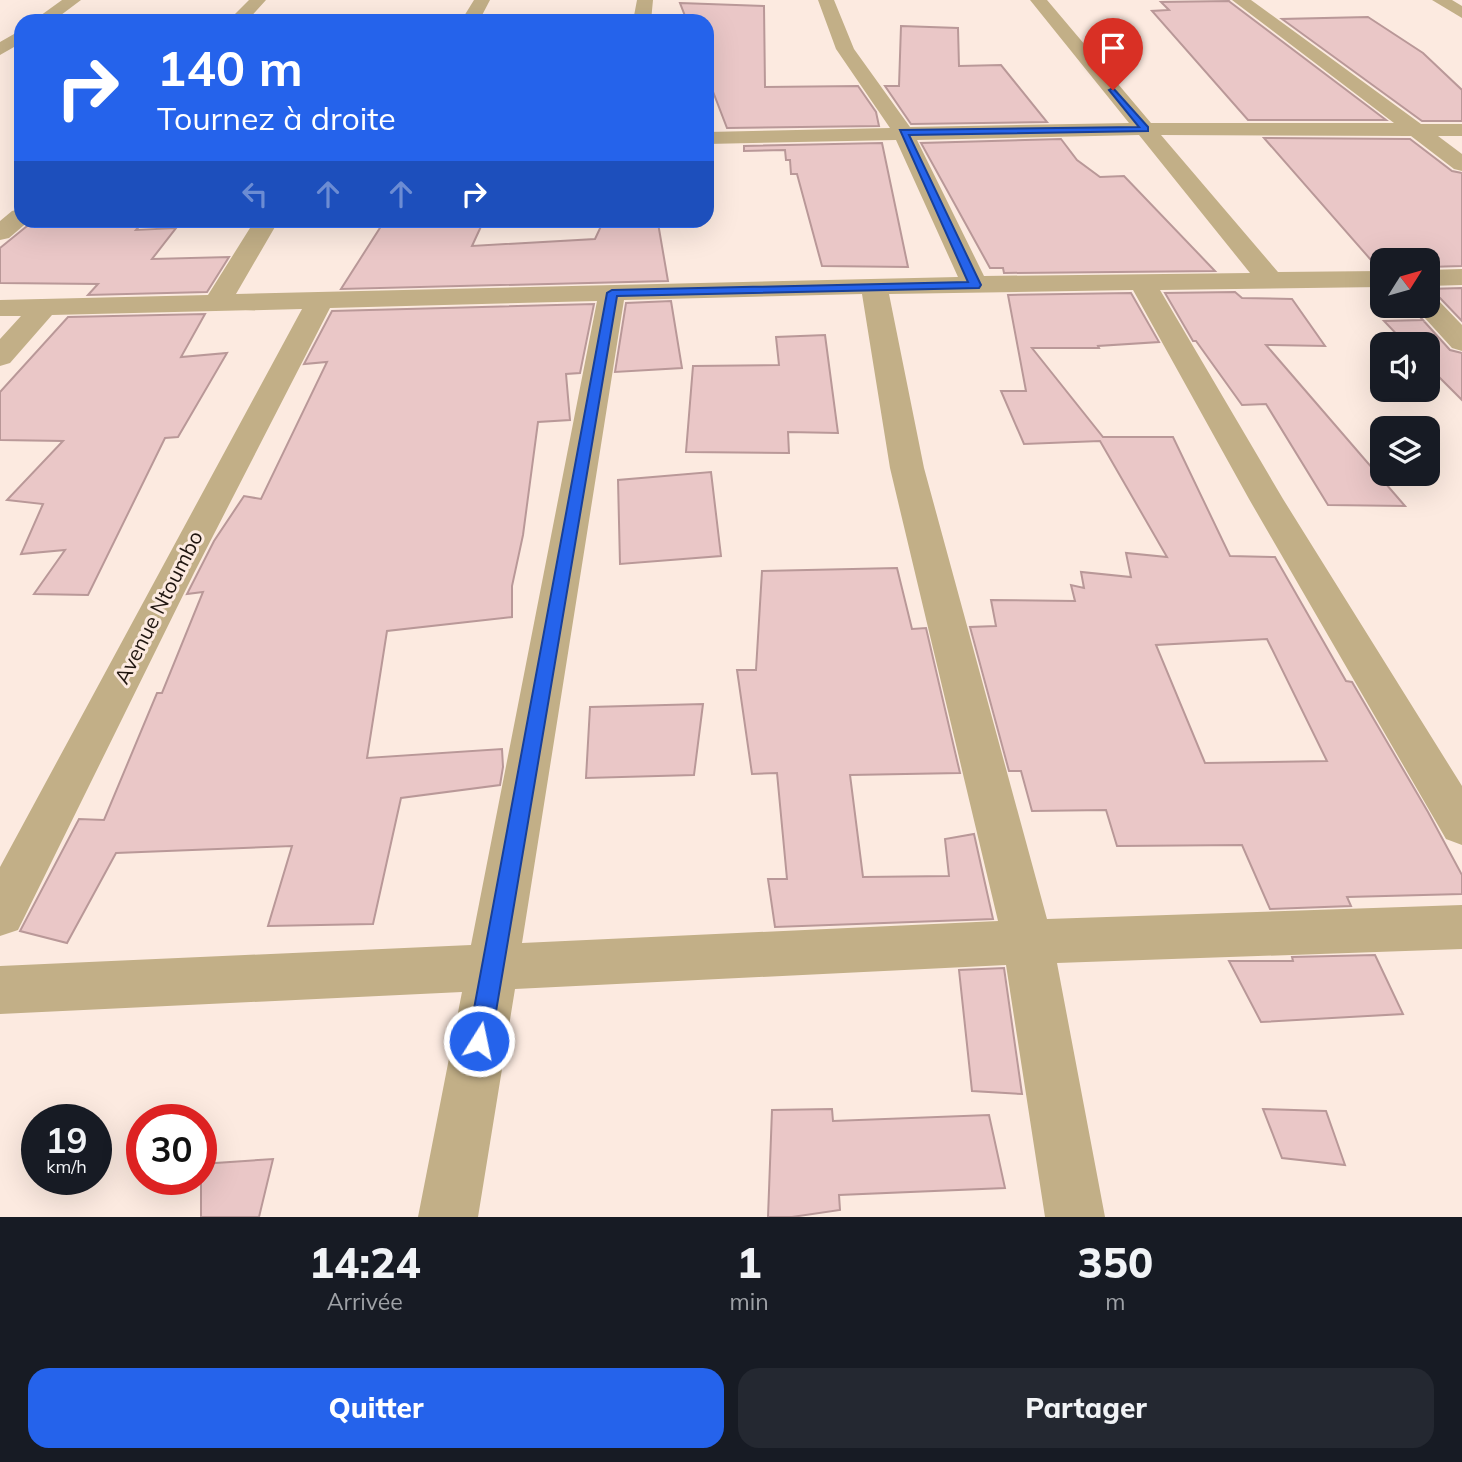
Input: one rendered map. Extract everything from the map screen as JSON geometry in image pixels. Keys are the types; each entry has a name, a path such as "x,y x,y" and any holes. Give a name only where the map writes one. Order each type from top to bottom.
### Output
{"street":[{"path":"52,14 73,0"},
{"path":"244,14 258,0"},
{"path":"826,0 845,49 903,132 975,285"},
{"path":"1038,0 1270,280"},
{"path":"1240,0 1462,164"},
{"path":"1440,0 1462,13"},
{"path":"714,138 1145,129 1462,130"},
{"path":"0,233 14,222"},
{"path":"216,304 262,228"},
{"path":"1440,278 1462,278"},
{"path":"0,308 874,286 1370,279"},
{"path":"1142,282 1266,499 1462,826"},
{"path":"874,286 907,468 1028,942 1075,1217"},
{"path":"448,1217 612,293"},
{"name":"Avenue Ntoumbo","path":"0,915 175,573 320,300"},
{"path":"0,357 45,306"},
{"path":"1439,318 1462,342"},
{"path":"0,990 1028,942 1462,927"}],"building":[{"path":"1229,1 1386,120 1248,120 1152,11 1169,10 1161,2"},
{"path":"680,3 764,6 765,87 858,86 876,112 879,126 727,128 714,94 714,14 684,14"},
{"path":"1368,17 1423,53 1462,90 1462,121 1422,121 1282,19"},
{"path":"901,26 958,28 959,66 1001,65 1047,122 911,124 885,86 899,86"},
{"path":"1264,138 1410,139 1452,171 1462,173 1462,266 1440,267 1440,248 1370,248 1370,259"},
{"path":"1061,139 1077,160 1100,177 1124,176 1215,271 1004,273 1003,268 990,268 921,143"},
{"path":"882,143 908,267 822,266 797,174 791,174 790,160 786,160 785,150 744,151 744,146"},
{"path":"25,228 176,228 152,259 229,257 207,292 88,295 98,284 0,283 0,248"},
{"path":"380,228 480,228 472,246 595,239 600,228 659,228 668,281 341,289"},
{"path":"1462,288 1462,321 1440,298 1440,289"},
{"path":"1235,292 1242,298 1292,299 1325,346 1266,345 1370,465 1370,486 1388,486 1405,506 1328,505 1266,404 1242,405 1196,341 1193,341 1165,293"},
{"path":"1131,293 1159,342 1098,346 1099,348 1032,348 1103,437 1173,437 1230,556 1275,557 1346,681 1352,682 1428,812 1462,875 1462,894 1347,897 1351,906 1270,909 1242,845 1117,846 1106,810 1032,811 1021,771 1009,771 970,627 996,626 991,600 1075,601 1071,585 1084,588 1081,572 1131,577 1126,553 1167,557 1100,441 1024,444 1001,391 1026,391 1008,295","holes":["1267,639 1327,761 1205,763 1156,645"]},
{"path":"671,301 682,368 615,372 626,303"},
{"path":"594,304 580,373 566,374 570,420 538,422 523,535 512,586 512,617 387,631 367,758 502,749 503,767 500,785 401,798 373,924 268,926 292,846 116,853 67,943 20,931 79,819 104,820 157,693 162,693 203,592 187,594 214,541 244,496 261,499 327,362 304,364 332,311"},
{"path":"205,314 181,357 227,353 178,437 165,438 88,595 34,594 65,550 21,554 43,504 7,500 63,441 0,440 0,392 68,317"},
{"path":"1423,320 1434,332 1395,332 1384,321"},
{"path":"825,335 838,433 788,432 789,453 686,452 693,366 779,365 776,337"},
{"path":"1440,339 1450,350 1462,353 1462,400 1440,378"},
{"path":"711,472 721,556 620,564 618,480"},
{"path":"897,568 912,629 926,628 960,773 850,775 863,877 949,876 945,839 974,834 993,919 775,927 768,879 787,879 777,773 752,774 737,670 756,670 762,571"},
{"path":"703,704 694,775 586,778 590,707"},
{"path":"1375,955 1403,1014 1261,1022 1229,961 1293,961 1292,957"},
{"path":"1004,968 1022,1094 972,1091 959,970"},
{"path":"832,1109 833,1121 989,1115 1005,1188 839,1195 840,1210 792,1217 768,1217 772,1110"},
{"path":"1263,1109 1326,1111 1345,1165 1282,1158"},
{"path":"273,1159 259,1217 201,1217 201,1195 217,1195 217,1163"}],"route":[{"path":"479,1041 612,293 975,285 903,132 1145,129 1113,90"}]}
